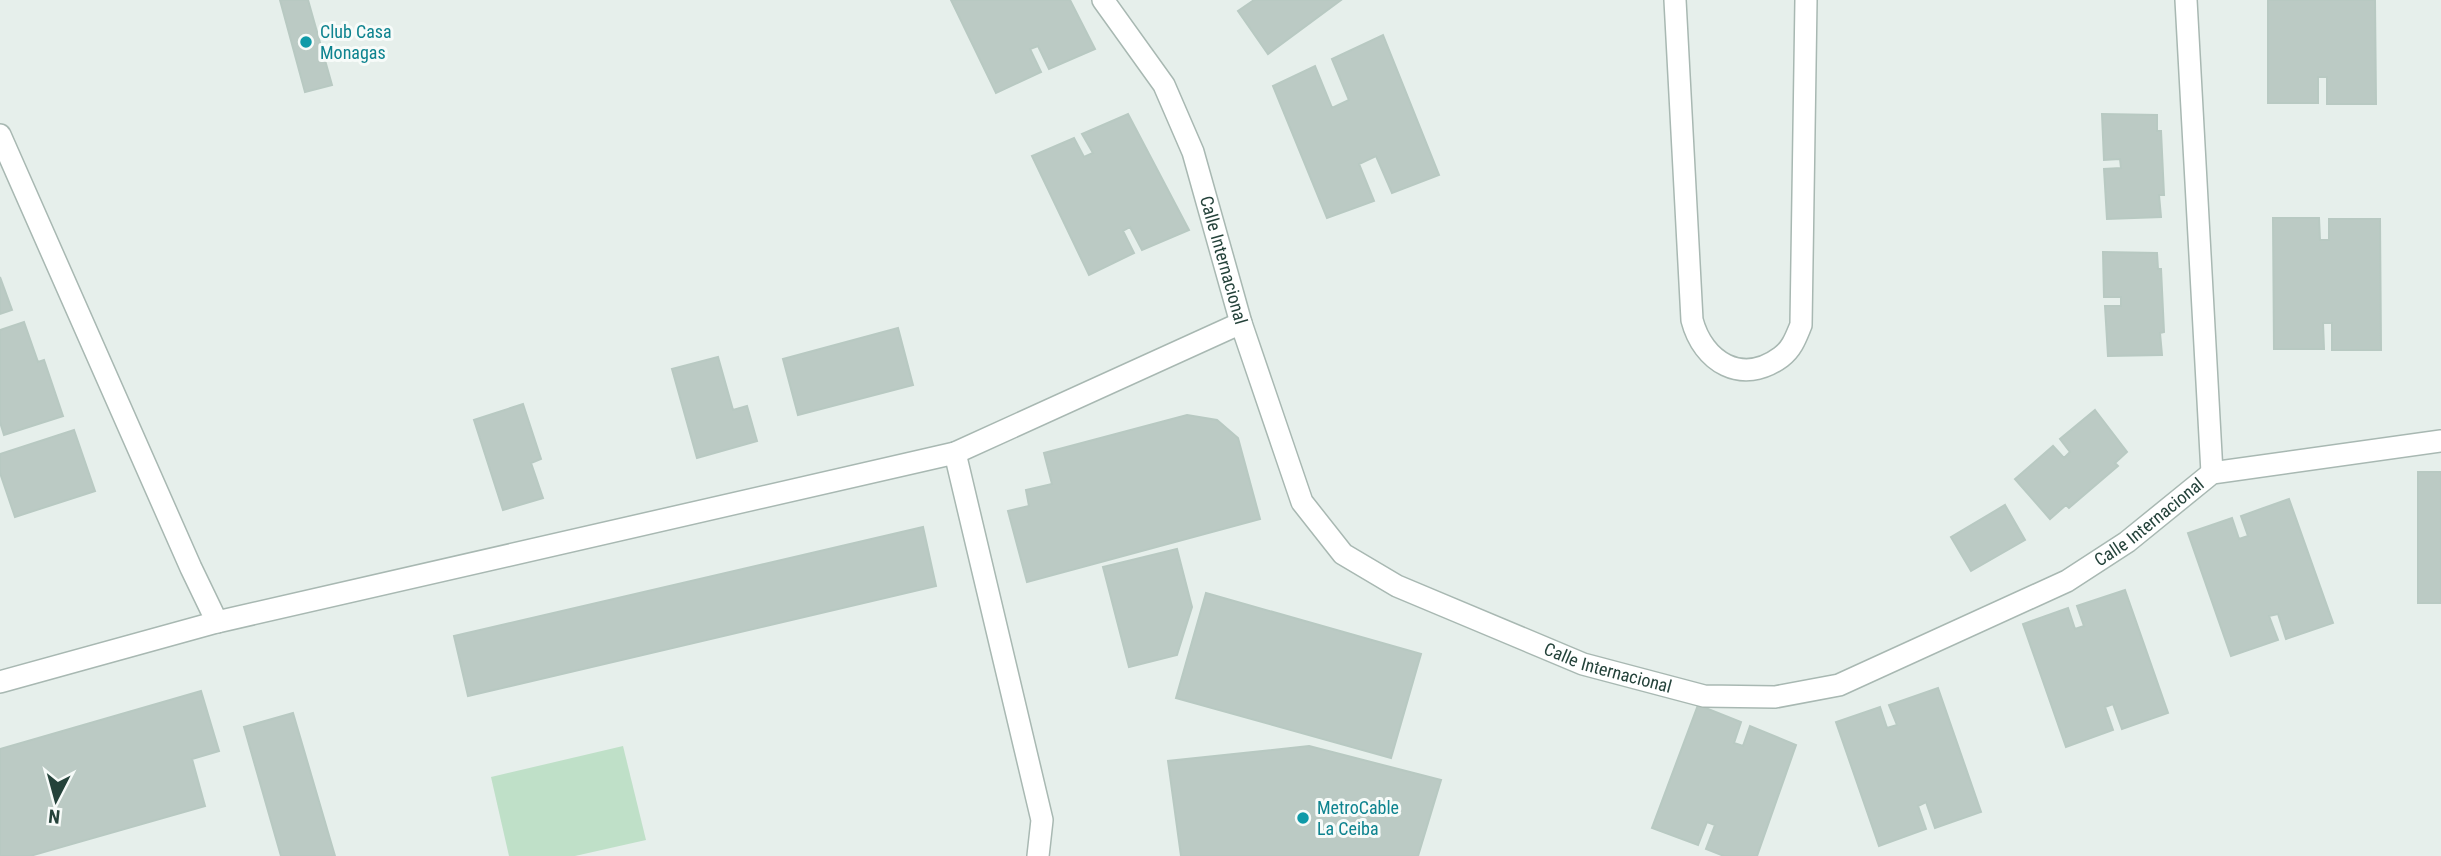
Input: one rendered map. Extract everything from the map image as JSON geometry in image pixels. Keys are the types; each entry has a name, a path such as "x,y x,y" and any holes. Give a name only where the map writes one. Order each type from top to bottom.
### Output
{"street":[{"name":"Calle Internacional","path":"1103,0 1164,85 1193,152 1241,323 1302,502 1343,554 1398,586 1583,664 1704,696 1774,697 1839,685 2067,581 2127,542 2212,473 2441,441"},
{"path":"1675,0 1692,320 1697,338 1707,353 1723,364 1743,369 1765,366 1782,357 1793,344 1801,325 1806,0"},
{"path":"2186,0 2212,473"},
{"path":"0,135 217,622"},
{"path":"0,682 217,622 955,453 1241,323"},
{"path":"955,453 1042,820 1038,856"}],"green space":[{"path":"623,746 646,840 575,856 509,856 491,777"}],"building":[{"name":"Club Casa Monagas","path":"280,0 308,0 332,85 305,92"},
{"path":"951,0 1070,0 1095,49 1049,69 1038,46 1030,49 1041,72 996,93"},
{"path":"1254,0 1341,0 1268,54 1238,11"},
{"path":"2268,0 2375,0 2376,104 2327,104 2327,77 2318,77 2318,103 2268,103"},
{"path":"1383,35 1439,175 1392,193 1376,156 1359,164 1374,201 1327,218 1273,86 1315,66 1332,108 1349,100 1332,59"},
{"path":"1128,114 1189,230 1142,250 1130,227 1123,231 1134,253 1089,275 1032,156 1074,138 1084,157 1093,153 1082,134"},
{"path":"2102,114 2157,115 2157,131 2161,131 2164,195 2159,195 2161,217 2107,219 2104,169 2121,168 2120,159 2104,160"},
{"path":"2273,218 2319,218 2320,240 2329,240 2329,219 2380,219 2381,350 2332,350 2332,323 2323,323 2324,349 2274,349"},
{"path":"2103,252 2157,253 2158,269 2161,269 2164,332 2160,333 2162,355 2108,356 2105,306 2121,306 2121,297 2104,297"},
{"path":"0,277 12,310 0,314"},
{"path":"24,322 38,362 44,360 63,416 4,435 0,422 0,330"},
{"path":"898,328 913,385 798,415 783,359"},
{"path":"718,357 733,410 747,406 757,441 697,458 672,369"},
{"path":"523,404 541,459 531,463 543,498 503,510 474,420"},
{"path":"2095,410 2127,452 2115,463 2118,466 2069,508 2066,505 2050,519 2015,479 2053,446 2064,458 2070,452 2060,439"},
{"path":"1187,415 1217,420 1238,438 1260,519 1027,582 1008,511 1029,506 1026,490 1052,484 1044,453"},
{"path":"74,430 95,491 15,517 0,473 0,454"},
{"path":"2418,472 2441,472 2441,603 2418,603"},
{"path":"2289,499 2333,623 2286,639 2278,614 2269,616 2278,640 2231,656 2188,533 2232,518 2239,539 2248,536 2241,516"},
{"path":"2005,505 2025,540 1971,571 1951,537"},
{"path":"923,527 936,586 468,696 454,636"},
{"path":"1177,549 1192,607 1177,655 1129,667 1103,567"},
{"path":"2125,590 2168,713 2122,729 2113,704 2105,707 2113,730 2066,747 2023,624 2068,608 2075,629 2084,626 2077,606"},
{"path":"1206,593 1421,654 1391,758 1176,698"},
{"path":"1938,688 1981,812 1935,828 1926,802 1918,806 1926,829 1879,846 1836,722 1880,707 1887,728 1897,725 1889,705"},
{"path":"201,691 219,751 192,759 205,806 30,856 0,856 0,749"},
{"path":"1698,705 1741,722 1734,743 1743,746 1750,726 1796,745 1757,856 1724,856 1706,849 1715,825 1707,822 1698,845 1652,828"},
{"path":"293,713 335,856 281,856 244,727"},
{"name":"MetroCable La Ceiba","path":"1309,746 1441,780 1418,856 1181,856 1168,761"}],"place":[{"name":"Club Casa Monagas","path":"306,42"},
{"name":"MetroCable La Ceiba","path":"1303,818"}]}
